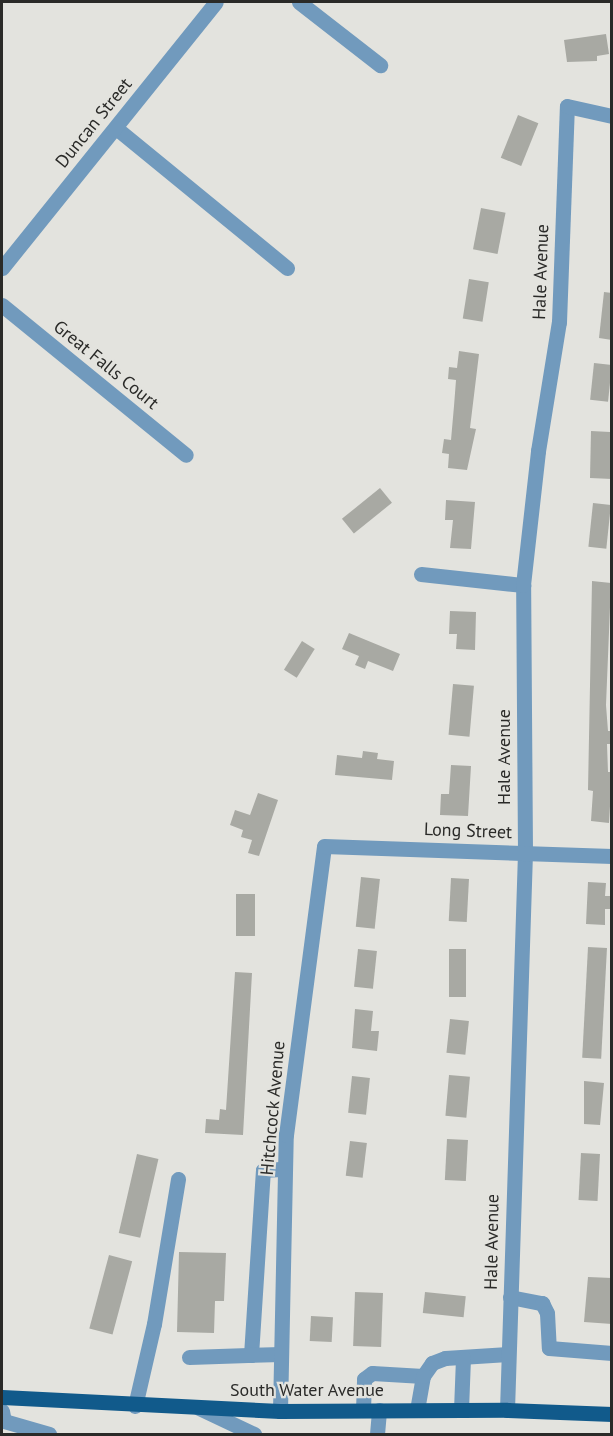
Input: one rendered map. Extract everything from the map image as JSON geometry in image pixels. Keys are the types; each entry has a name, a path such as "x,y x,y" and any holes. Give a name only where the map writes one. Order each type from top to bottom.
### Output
{"main road":[{"name":"South Water Avenue","path":"2,1397 135,1406 280,1411 507,1410 612,1414"}],"street":[{"name":"Duncan Street","path":"2,268 216,2"},
{"path":"300,2 380,65"},
{"name":"Hale Avenue","path":"507,1410 525,852 523,585 538,451 559,322 567,106 612,116"},
{"path":"116,128 287,268"},
{"name":"Great Falls Court","path":"2,305 186,455"},
{"path":"421,574 523,585"},
{"name":"Long Street","path":"324,846 612,856"},
{"name":"Hitchcock Avenue","path":"280,1411 286,1135 324,846"},
{"path":"251,1355 263,1170 285,1169"},
{"path":"135,1406 154,1324 178,1179"},
{"path":"510,1297 542,1303 547,1313 549,1348 612,1353"},
{"path":"189,1357 281,1354"},
{"path":"417,1410 423,1376 432,1363 463,1357 508,1354"},
{"path":"461,1410 463,1357"},
{"path":"363,1410 364,1379 372,1373 423,1376"},
{"path":"199,1408 254,1434"},
{"path":"377,1434 379,1410"},
{"path":"2,1411 4,1421 50,1434"}],"building":[{"path":"606,34 609,54 597,56 597,61 567,62 564,40"},
{"path":"518,115 538,123 521,166 501,158"},
{"path":"481,208 506,213 498,254 473,249"},
{"path":"469,279 489,282 482,322 463,319"},
{"path":"604,292 612,293 612,340 599,338"},
{"path":"459,351 479,354 470,428 476,429 467,470 448,468 449,454 442,453 444,439 451,440 454,406 456,380 448,379 449,367 457,368"},
{"path":"594,363 612,365 608,402 590,400"},
{"path":"591,431 610,432 612,479 590,478"},
{"path":"380,488 392,503 354,534 342,519"},
{"path":"446,500 475,502 471,549 450,548 453,520 445,520"},
{"path":"593,503 611,505 606,549 588,547"},
{"path":"592,581 611,583 606,705 608,731 612,731 612,744 607,744 608,772 612,772 609,823 591,821 593,791 588,790"},
{"path":"450,611 476,612 475,650 456,649 457,634 449,634"},
{"path":"349,633 400,654 393,671 368,661 365,669 355,665 359,656 342,649"},
{"path":"302,641 315,649 297,678 284,670"},
{"path":"453,684 474,686 469,737 449,735"},
{"path":"363,751 378,753 377,759 394,761 392,780 335,775 337,755 362,758"},
{"path":"451,765 471,766 468,816 440,815 441,794 449,794"},
{"path":"258,793 278,800 259,856 248,853 252,840 241,837 243,830 230,825 235,810 250,815"},
{"path":"361,877 380,879 375,929 356,927"},
{"path":"451,878 469,879 467,922 449,921"},
{"path":"588,882 606,883 605,896 612,896 612,909 605,909 605,925 586,924"},
{"path":"236,894 255,894 255,936 236,936"},
{"path":"588,947 607,948 601,1059 582,1058"},
{"path":"358,949 377,951 373,989 354,987"},
{"path":"449,949 466,949 466,997 449,997"},
{"path":"235,972 252,973 243,1135 205,1133 206,1119 219,1120 220,1109 226,1110"},
{"path":"355,1009 373,1011 371,1031 379,1031 377,1051 352,1048"},
{"path":"450,1019 469,1021 465,1055 446,1053"},
{"path":"449,1075 470,1077 466,1118 445,1116"},
{"path":"352,1076 370,1078 366,1115 348,1113"},
{"path":"584,1081 604,1083 600,1125 584,1124"},
{"path":"447,1139 468,1140 466,1181 445,1180"},
{"path":"350,1141 367,1143 363,1178 346,1176"},
{"path":"581,1153 600,1154 598,1201 579,1200"},
{"path":"137,1154 158,1159 140,1238 119,1233"},
{"path":"179,1252 226,1253 224,1301 215,1301 214,1333 177,1332"},
{"path":"109,1255 132,1261 113,1335 89,1328"},
{"path":"588,1277 612,1278 612,1324 584,1322"},
{"path":"355,1292 383,1293 381,1347 353,1346"},
{"path":"425,1292 466,1296 464,1317 423,1313"},
{"path":"311,1316 333,1317 332,1342 310,1341"}]}
